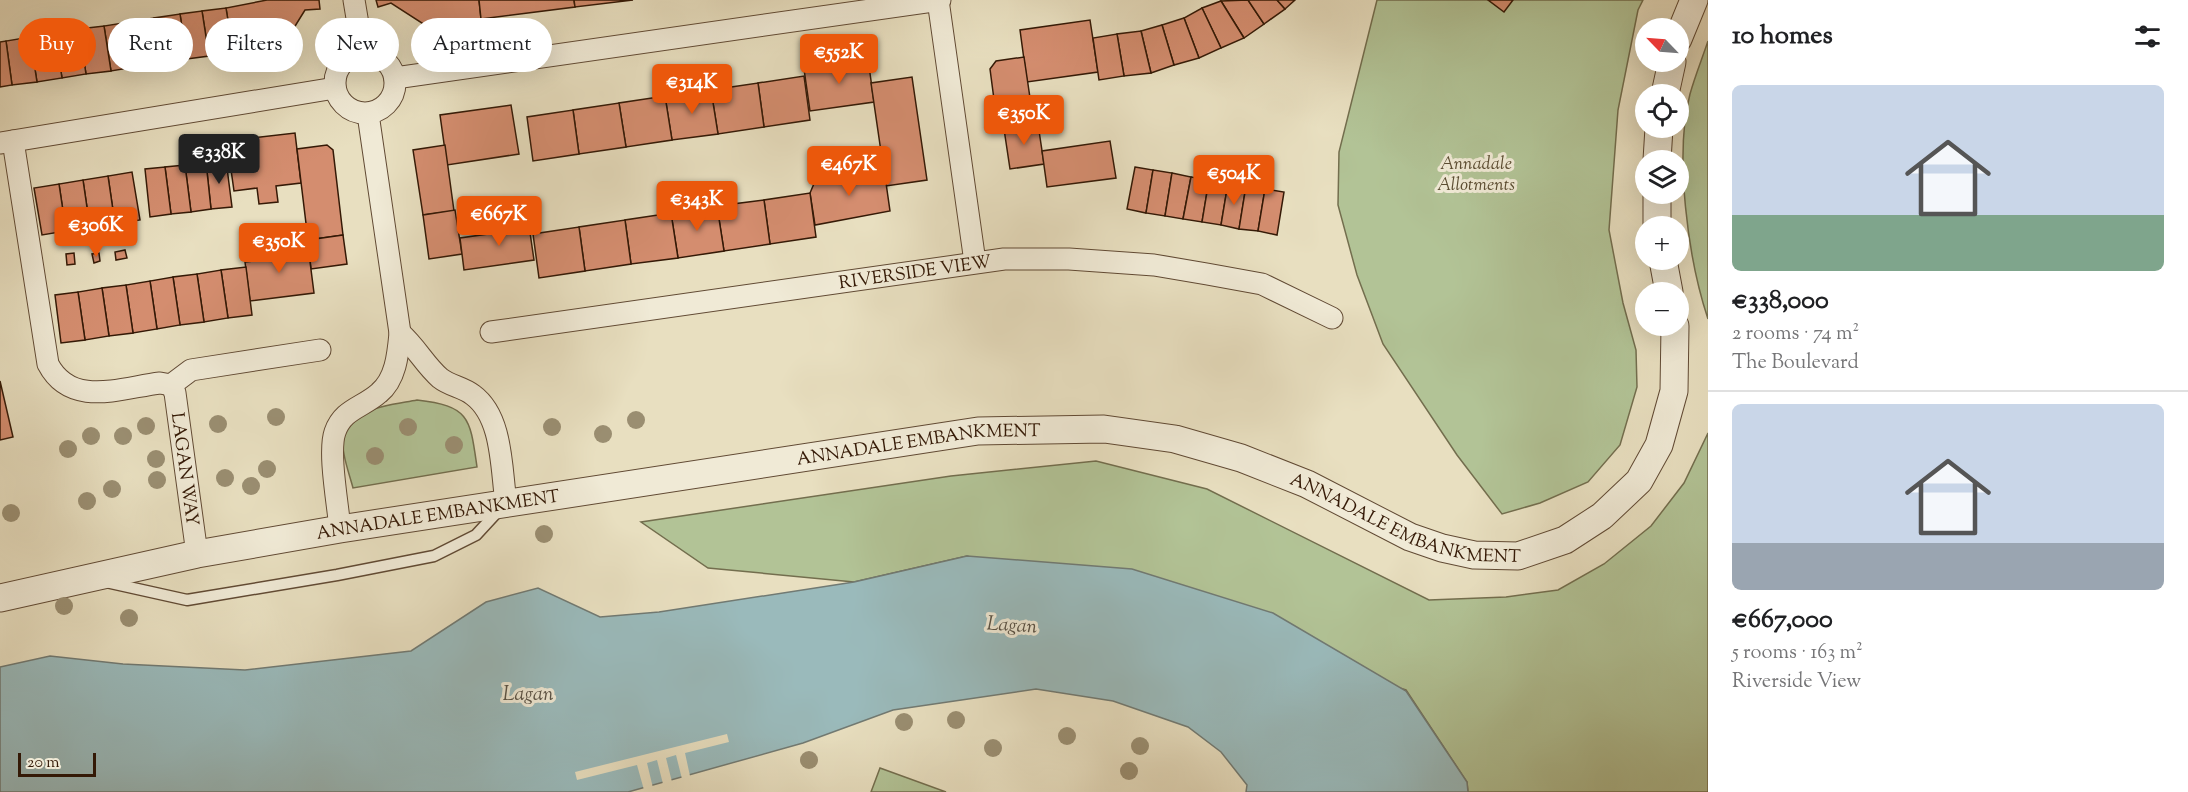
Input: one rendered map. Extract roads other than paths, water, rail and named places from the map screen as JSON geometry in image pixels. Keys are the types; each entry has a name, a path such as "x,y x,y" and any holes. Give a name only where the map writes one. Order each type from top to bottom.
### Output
{"street":[{"path":"354,0 357,18"},
{"path":"395,78 939,0 975,262"},
{"path":"1687,18 1694,0"},
{"path":"337,72 335,88 337,97 350,110 368,114 386,105 395,88 395,78 392,72"},
{"path":"320,350 191,370 171,385 160,382 90,392 65,386 55,377 48,364 7,142 335,88"},
{"path":"340,529 333,449 334,434 340,421 350,409 379,393 388,382 395,367 400,333 368,114"},
{"name":"RIVERSIDE VIEW","path":"491,332 975,262 1069,258 1154,265 1262,284 1332,318"},
{"path":"400,333 414,345 440,378 472,393 488,411 495,430 506,502"},
{"name":"ANNADALE EMBANKMENT","path":"0,598 197,554 340,529 978,431 1104,429 1175,439 1241,458 1307,484 1410,537 1442,548 1474,555 1518,556 1565,540 1602,516 1639,481 1659,445 1674,391 1675,336"},
{"name":"LAGAN WAY","path":"171,385 175,393 197,554"}],"lane":[{"path":"86,578 187,600 337,575 434,556 476,535 506,502"}],"water":[{"name":"Lagan","path":"967,556 1132,569 1273,613 1406,691 1467,782 1468,792 1246,792 1247,785 1221,752 1188,727 1113,701 1036,689 893,710 803,743 628,792 0,792 0,667 50,656 123,664 245,670 411,651 486,602 538,588 600,617 659,612 854,582"}],"park label":[{"name":"Annadale Allotments","path":"1476,174"}]}
